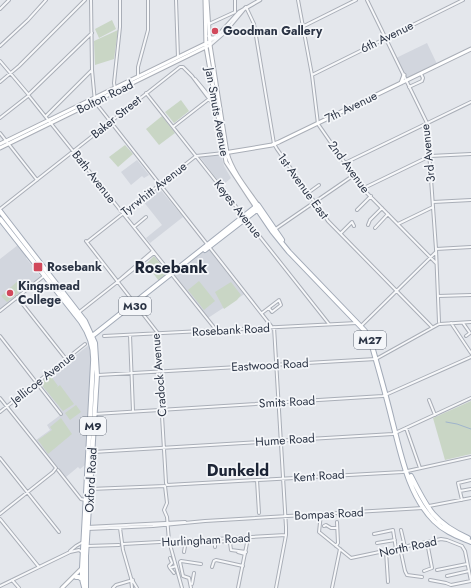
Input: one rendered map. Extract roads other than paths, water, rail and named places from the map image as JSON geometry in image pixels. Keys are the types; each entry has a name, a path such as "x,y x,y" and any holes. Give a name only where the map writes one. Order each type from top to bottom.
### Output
{"main road":[{"name":"Jan Smuts Avenue","path":"206,0 208,24 207,55 229,168 289,252 359,324 370,340 402,456 420,501 432,515 445,526 469,539"},
{"name":"Jan Smuts Avenue","path":"206,0 208,45 216,108 226,153"},
{"path":"208,34 211,38 215,38"},
{"name":"Bolton Road","path":"95,100 115,88 208,45"},
{"name":"Bolton Road","path":"0,144 50,122 201,50 208,45"},
{"name":"7th Avenue","path":"226,153 274,144 471,49"},
{"path":"201,50 204,50 207,55"},
{"path":"400,84 404,76"},
{"name":"Bolton Road","path":"0,148 7,142"},
{"name":"M30","path":"92,338 258,207"},
{"name":"Oxford Road","path":"0,210 45,274"},
{"name":"Oxford Road","path":"0,219 78,314 92,338 97,355 94,375 91,452 82,579 85,588"},
{"name":"Jan Smuts Avenue","path":"407,471 425,507"},
{"path":"416,508 420,501"},
{"name":"Oxford Road","path":"85,544 82,552 85,588"},
{"path":"64,588 83,570"},
{"path":"64,588 83,570"},
{"path":"76,577 82,579"}],"street":[{"path":"0,8 9,0"},
{"path":"0,46 28,20 46,0"},
{"path":"0,82 11,74 85,0"},
{"path":"91,0 92,70 95,100 159,185 273,327 277,365 286,516 286,535 276,588"},
{"path":"115,88 114,83 120,26 120,0"},
{"path":"138,77 138,67 148,30 148,0"},
{"path":"176,0 178,58"},
{"path":"233,19 236,0"},
{"path":"208,45 239,12 260,0"},
{"name":"2nd Avenue","path":"298,0 312,75 318,124 363,189 436,263"},
{"path":"303,26 356,0"},
{"name":"3rd Avenue","path":"366,0 427,123 440,322"},
{"name":"6th Avenue","path":"312,75 463,0"},
{"path":"208,45 221,36 246,8"},
{"name":"1st Avenue East","path":"246,8 252,19 256,33 274,144 328,221 432,327"},
{"path":"242,12 248,11"},
{"path":"208,24 235,12"},
{"path":"0,118 29,95 92,33"},
{"name":"Bath Avenue","path":"0,61 26,91 217,331"},
{"name":"Baker Street","path":"0,210 180,67 183,67 209,98"},
{"path":"46,116 92,70"},
{"path":"410,88 422,81 423,78 421,74"},
{"name":"Keyes Avenue","path":"146,94 329,324"},
{"path":"173,127 209,98 215,95"},
{"path":"209,98 216,108"},
{"path":"345,163 471,102"},
{"path":"0,133 37,180"},
{"name":"Tyrwhitt Avenue","path":"87,241 196,156 226,153"},
{"path":"363,189 430,156 471,154"},
{"path":"273,230 354,175"},
{"path":"308,193 319,185"},
{"path":"357,210 371,196"},
{"path":"433,202 471,200"},
{"path":"398,224 433,207"},
{"path":"368,225 370,220 382,208"},
{"path":"375,228 388,214"},
{"path":"134,227 146,217"},
{"path":"341,233 352,222 354,226"},
{"name":"Cradock Avenue","path":"87,241 117,282 156,329 158,334 167,503 164,510 168,524 169,541 182,588"},
{"path":"359,324 396,291 436,251 471,248"},
{"path":"78,314 154,252"},
{"path":"0,311 45,274"},
{"path":"438,296 471,295"},
{"path":"18,297 66,359"},
{"path":"262,314 269,308 279,300 281,303 272,312 269,308"},
{"path":"440,322 471,322"},
{"name":"Eastwood Road","path":"94,375 376,359 440,322"},
{"path":"463,322 471,333 466,336"},
{"path":"451,323 471,353"},
{"name":"Rosebank Road","path":"104,336 329,324 359,324"},
{"path":"130,335 133,411"},
{"path":"0,336 61,414"},
{"name":"Jellicoe Avenue","path":"0,412 85,344"},
{"name":"Smits Road","path":"92,414 386,395 471,357"},
{"path":"0,398 56,469 0,514"},
{"name":"Hume Road","path":"91,452 396,433 471,398"},
{"path":"429,400 435,415"},
{"path":"406,428 420,468"},
{"path":"0,458 59,532"},
{"name":"Kent Road","path":"88,491 407,471 471,458"},
{"path":"58,470 81,498 87,503"},
{"path":"257,480 259,513"},
{"path":"462,500 459,482 471,480"},
{"path":"460,491 471,489"},
{"name":"Bompas Road","path":"86,528 416,508 471,498"},
{"name":"North Road","path":"321,514 319,532 352,558 444,539 462,546"},
{"path":"0,519 39,567"},
{"path":"336,546 338,543 337,522"},
{"path":"324,526 326,525 331,528 338,528"},
{"path":"120,527 121,544 132,579 137,588"},
{"path":"374,534 394,530 396,549"},
{"path":"401,530 405,547"},
{"name":"Hurlingham Road","path":"85,544 121,544 286,535"},
{"path":"238,588 248,538"},
{"path":"430,580 451,585 471,581 462,546 469,539"},
{"path":"184,552 186,540"},
{"path":"377,543 395,540"},
{"path":"215,547 215,542 228,541 230,543 231,550 245,553"},
{"path":"424,571 432,568 427,542"},
{"path":"70,552 75,547 85,544"},
{"path":"75,547 77,551"},
{"path":"400,548 404,571 407,575 422,577"},
{"path":"332,588 340,549"},
{"path":"0,586 70,552 80,550 82,552"},
{"path":"386,551 388,582"},
{"path":"170,558 172,564 169,566 170,568"},
{"path":"191,587 188,578 184,576 180,562 181,560 201,564"},
{"path":"212,567 214,561 216,560 243,566"},
{"path":"437,570 467,564"},
{"path":"170,568 182,569"},
{"path":"170,568 174,574"},
{"path":"447,576 469,571"},
{"path":"191,587 194,573"},
{"path":"113,588 114,586 132,579"},
{"path":"132,579 132,588"},
{"path":"0,580 3,584"},
{"path":"12,580 19,588"}],"waterway":[{"path":"446,422 471,429"}],"place":[{"name":"Goodman Gallery","path":"215,31"},
{"name":"Rosebank","path":"38,267"},
{"name":"Kingsmead College","path":"10,293"}],"district":[{"name":"Rosebank","path":"171,267"},
{"name":"Dunkeld","path":"238,470"}]}
